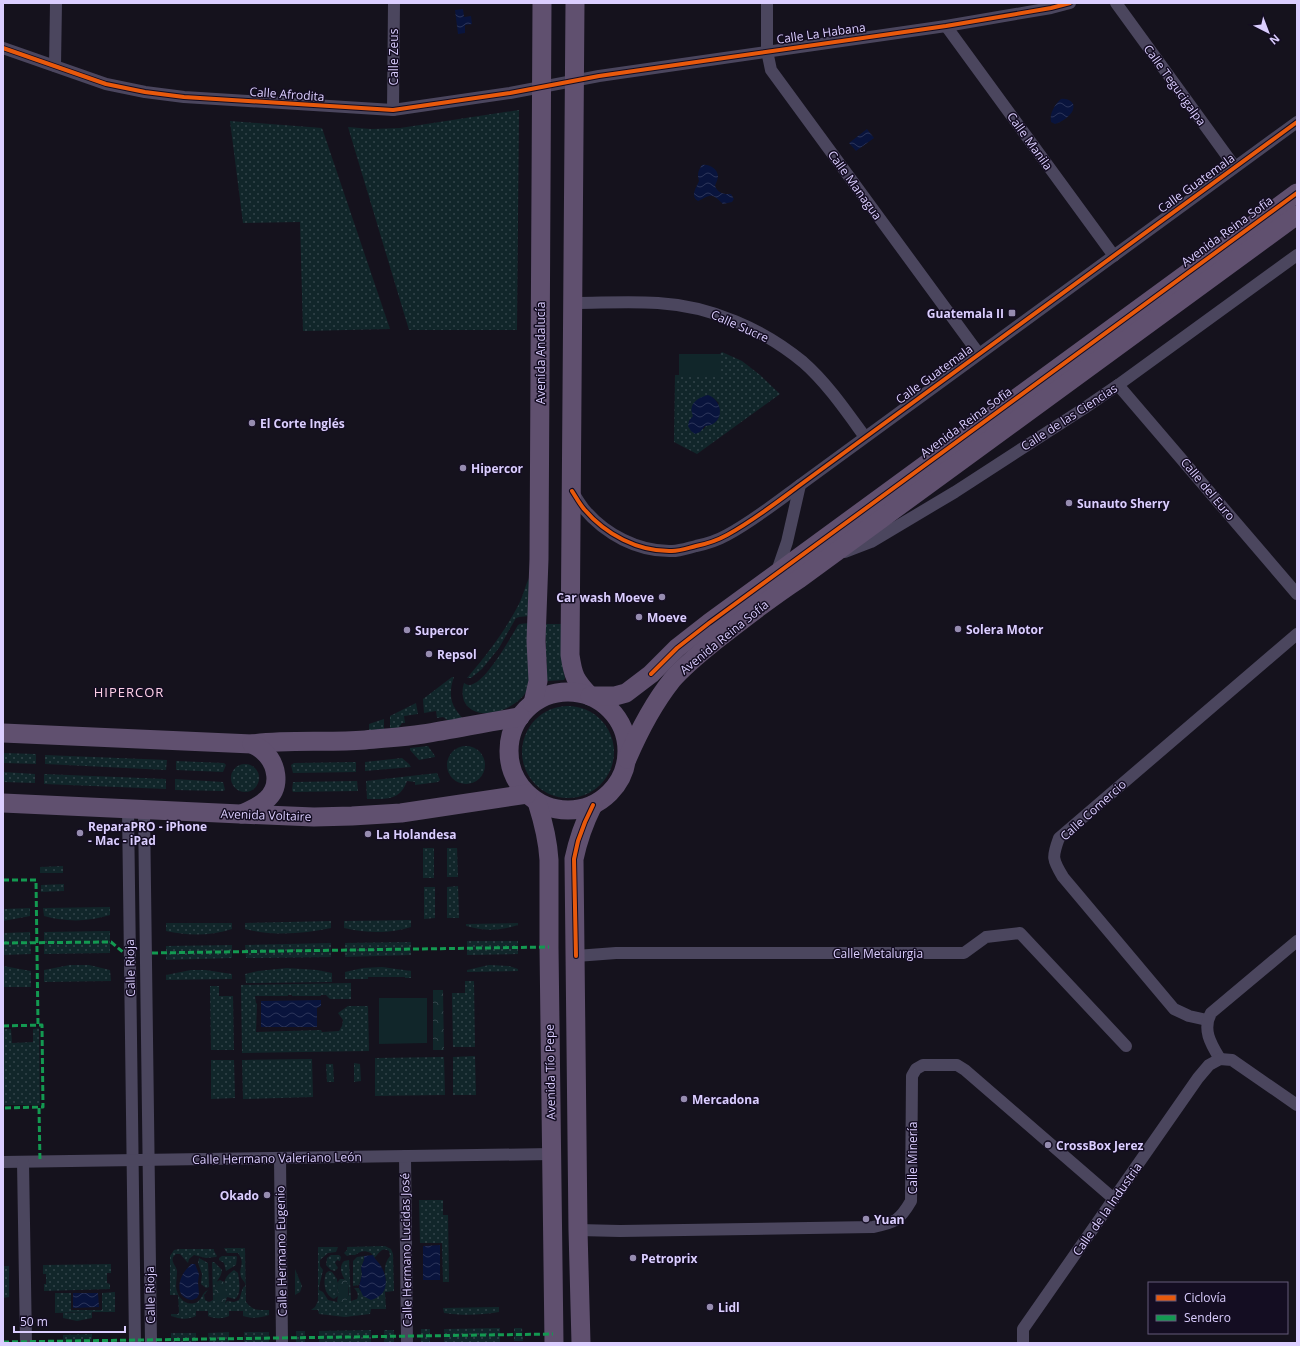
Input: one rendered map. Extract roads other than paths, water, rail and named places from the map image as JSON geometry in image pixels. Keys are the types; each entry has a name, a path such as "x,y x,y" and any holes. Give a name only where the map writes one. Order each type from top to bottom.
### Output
{"main road":[{"name":"Avenida Andalucía","path":"534,703 538,681 536,641 539,552 542,3"},
{"path":"575,3 570,654 572,669 577,683 590,696 606,706 619,721 626,740 627,759 620,778 609,794 593,805 574,810 555,810 532,798 522,790 512,773 508,754 511,735 520,717 534,703 551,695 571,692 590,696"},
{"name":"Avenida Reina Sofía","path":"590,696 615,696 626,693 650,674 677,648 709,623 1297,193"},
{"name":"Avenida Reina Sofía","path":"627,759 649,712 673,680 690,662 760,606 829,558 1297,215"},
{"path":"3,733 252,744 273,741 337,742 423,734 484,722 520,717"},
{"path":"240,814 267,800 275,785 276,775 274,766 263,751 252,744"},
{"name":"Avenida Voltaire","path":"3,804 314,817 392,814 532,798"},
{"name":"Avenida Tío Pepe","path":"532,798 545,828 550,860 549,947 554,1343"},
{"path":"581,1343 578,1230 574,860 578,841 593,805"}],"street":[{"path":"55,66 56,3"},
{"name":"Calle Zeus","path":"393,110 394,3"},
{"name":"Calle Managua","path":"767,3 767,51 771,70 979,354"},
{"name":"Calle La Habana","path":"575,80 946,26 1051,8 1070,3"},
{"name":"Calle Tegucigalpa","path":"1116,3 1235,167"},
{"name":"Calle Manila","path":"946,26 1114,256"},
{"name":"Calle Afrodita","path":"3,48 106,84 145,92 184,97 393,110 510,93 575,80"},
{"name":"Calle Guatemala","path":"572,491 584,508 596,521 624,541 653,549 672,551 704,544 726,536 800,485 1297,122"},
{"name":"Calle de las Ciencias","path":"829,558 871,542 955,492 1118,385 1297,255"},
{"name":"Calle Sucre","path":"573,303 659,303 695,308 726,318 754,330 781,346 804,363 828,388 864,437"},
{"name":"Calle del Euro","path":"1118,385 1297,594"},
{"path":"775,576 787,542 800,485"},
{"name":"Calle Comercio","path":"1207,1020 1189,1016 1174,1010 1062,877 1055,864 1054,853 1059,838 1297,634"},
{"name":"Calle Rioja","path":"136,810 148,1127 151,1343"},
{"name":"Calle Rioja","path":"135,1343 132,1127 136,810"},
{"name":"Calle Metalurgia","path":"576,956 616,953 964,953 986,936 1020,933 1126,1046"},
{"path":"1297,941 1211,1013 1207,1020 1206,1028 1210,1042 1220,1059 1232,1060 1297,1105"},
{"name":"Calle de la Industria","path":"1023,1343 1023,1329 1198,1078 1210,1065 1220,1059"},
{"name":"Calle Minería","path":"578,1230 620,1231 873,1227 890,1224 904,1214 911,1201 912,1076 916,1069 923,1065 957,1065 965,1070 1114,1199"},
{"path":"132,1127 148,1127"},
{"name":"Calle Hermano Valeriano León","path":"3,1162 551,1154"},
{"name":"Calle Hermano Lucidas José","path":"405,1156 407,1343"},
{"name":"Calle Hermano Eugenio","path":"280,1158 282,1343"},
{"path":"23,1162 26,1343"}],"water":[{"path":"463,9 464,17 471,16 472,24 465,25 465,33 458,34 455,10"},
{"path":"1061,99 1071,101 1074,107 1070,115 1055,124 1051,122 1051,116 1055,106"},
{"path":"867,129 874,138 856,151 849,143"},
{"path":"702,165 710,166 716,171 718,176 715,186 718,191 722,193 731,194 734,199 732,202 723,204 713,196 706,197 698,201 694,197 694,192 699,181 698,173"},
{"path":"708,395 717,402 720,412 719,417 712,425 705,426 700,432 695,434 688,426 689,421 693,416 692,408 694,402"},
{"path":"321,1000 321,1006 317,1008 317,1027 261,1027 261,1001"},
{"path":"440,1245 440,1280 423,1280 423,1246"},
{"path":"373,1255 382,1268 386,1283 383,1292 371,1300 363,1296 359,1287 364,1256"},
{"path":"191,1264 195,1264 199,1274 199,1294 197,1298 192,1300 183,1296 179,1284 182,1275"},
{"path":"73,1293 98,1293 99,1307 73,1308"}],"place":[{"name":"Guatemala II","path":"1012,313"},
{"name":"El Corte Inglés","path":"252,423"},
{"name":"Hipercor","path":"463,468"},
{"name":"Sunauto Sherry","path":"1069,503"},
{"name":"Car wash Moeve","path":"662,597"},
{"name":"Moeve","path":"639,617"},
{"name":"Solera Motor","path":"958,629"},
{"name":"Supercor","path":"407,630"},
{"name":"Repsol","path":"429,654"},
{"name":"ReparaPRO - iPhone - Mac - iPad","path":"80,833"},
{"name":"La Holandesa","path":"368,834"},
{"name":"Mercadona","path":"684,1099"},
{"name":"CrossBox Jerez","path":"1048,1145"},
{"name":"Okado","path":"267,1195"},
{"name":"Yuan","path":"866,1219"},
{"name":"Petroprix","path":"633,1258"},
{"name":"Lidl","path":"710,1307"}],"district":[{"name":"HIPERCOR","path":"129,692"}]}
